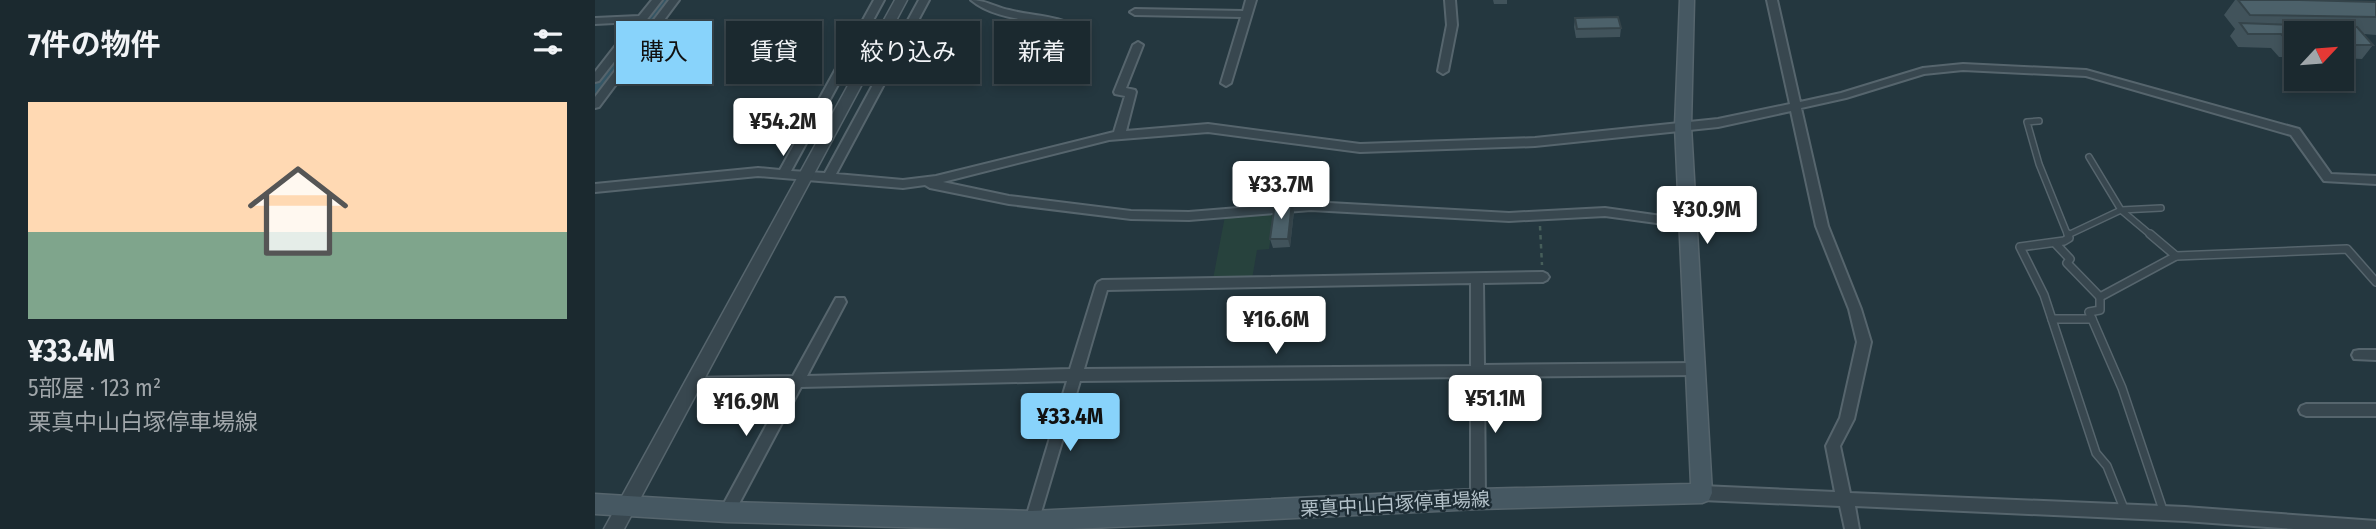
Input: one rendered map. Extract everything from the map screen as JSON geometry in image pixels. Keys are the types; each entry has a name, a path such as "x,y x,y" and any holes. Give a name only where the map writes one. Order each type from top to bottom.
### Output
{"main road":[{"path":"1687,0 1683,126 1702,492"},
{"name":"栗真中山白塚停車場線","path":"595,504 727,512 1032,521 1478,499 1702,492"}],"street":[{"path":"595,79 657,0"},
{"path":"595,104 674,0"},
{"path":"783,174 879,0"},
{"path":"614,529 901,0"},
{"path":"828,179 924,0"},
{"path":"977,0 987,8 1051,21"},
{"path":"1226,83 1251,0"},
{"path":"1443,71 1452,25 1450,0"},
{"path":"1772,0 1822,226 1855,309 1864,342 1847,419 1833,446 1852,529"},
{"path":"1135,12 1246,15"},
{"path":"595,21 642,19"},
{"path":"1119,135 1131,92 1119,92 1138,46"},
{"path":"595,188 745,173 903,184 1119,135 1208,128 1248,131 1322,144 1383,148 1535,142 1718,123 1842,96 1942,68 1999,67 2086,73 2295,132 2328,178 2376,180"},
{"path":"919,182 1009,200 1131,215 1189,216 1311,206 1452,215 1605,212 1686,223"},
{"path":"1032,521 1102,285 1543,277"},
{"path":"1477,280 1478,499"},
{"path":"727,512 840,302"},
{"path":"2359,355 2376,355"},
{"path":"692,384 1076,375 1695,369"},
{"path":"2306,410 2376,410"},
{"path":"1702,492 2164,513 2376,528"}],"lane":[{"path":"2039,121 2027,122 2039,164 2069,235"},
{"path":"2089,157 2121,210 2176,256"},
{"path":"2125,511 2107,466 2096,453 2044,295 2020,247 2064,241 2069,235 2121,210 2161,208"},
{"path":"2055,243 2070,259 2067,263 2100,297 2100,310 2089,312 2122,388 2164,513"},
{"path":"2100,297 2176,256 2344,248 2351,251 2376,282"},
{"path":"2052,319 2092,319"}],"path":[{"path":"1539,215 1543,277"}],"green space":[{"path":"1275,211 1269,249 1257,250 1252,279 1213,279 1225,216"}],"building":[{"path":"2238,0 2376,2 2376,17 2250,15"},
{"path":"1618,17 1621,28 1577,29 1575,18"},
{"path":"2240,23 2284,25 2284,37 2281,34 2248,34"},
{"path":"2354,27 2357,27 2373,45 2354,45"},
{"path":"1292,202 1288,239 1270,239 1275,203"}],"waterway":[{"path":"595,90 664,0"}]}
